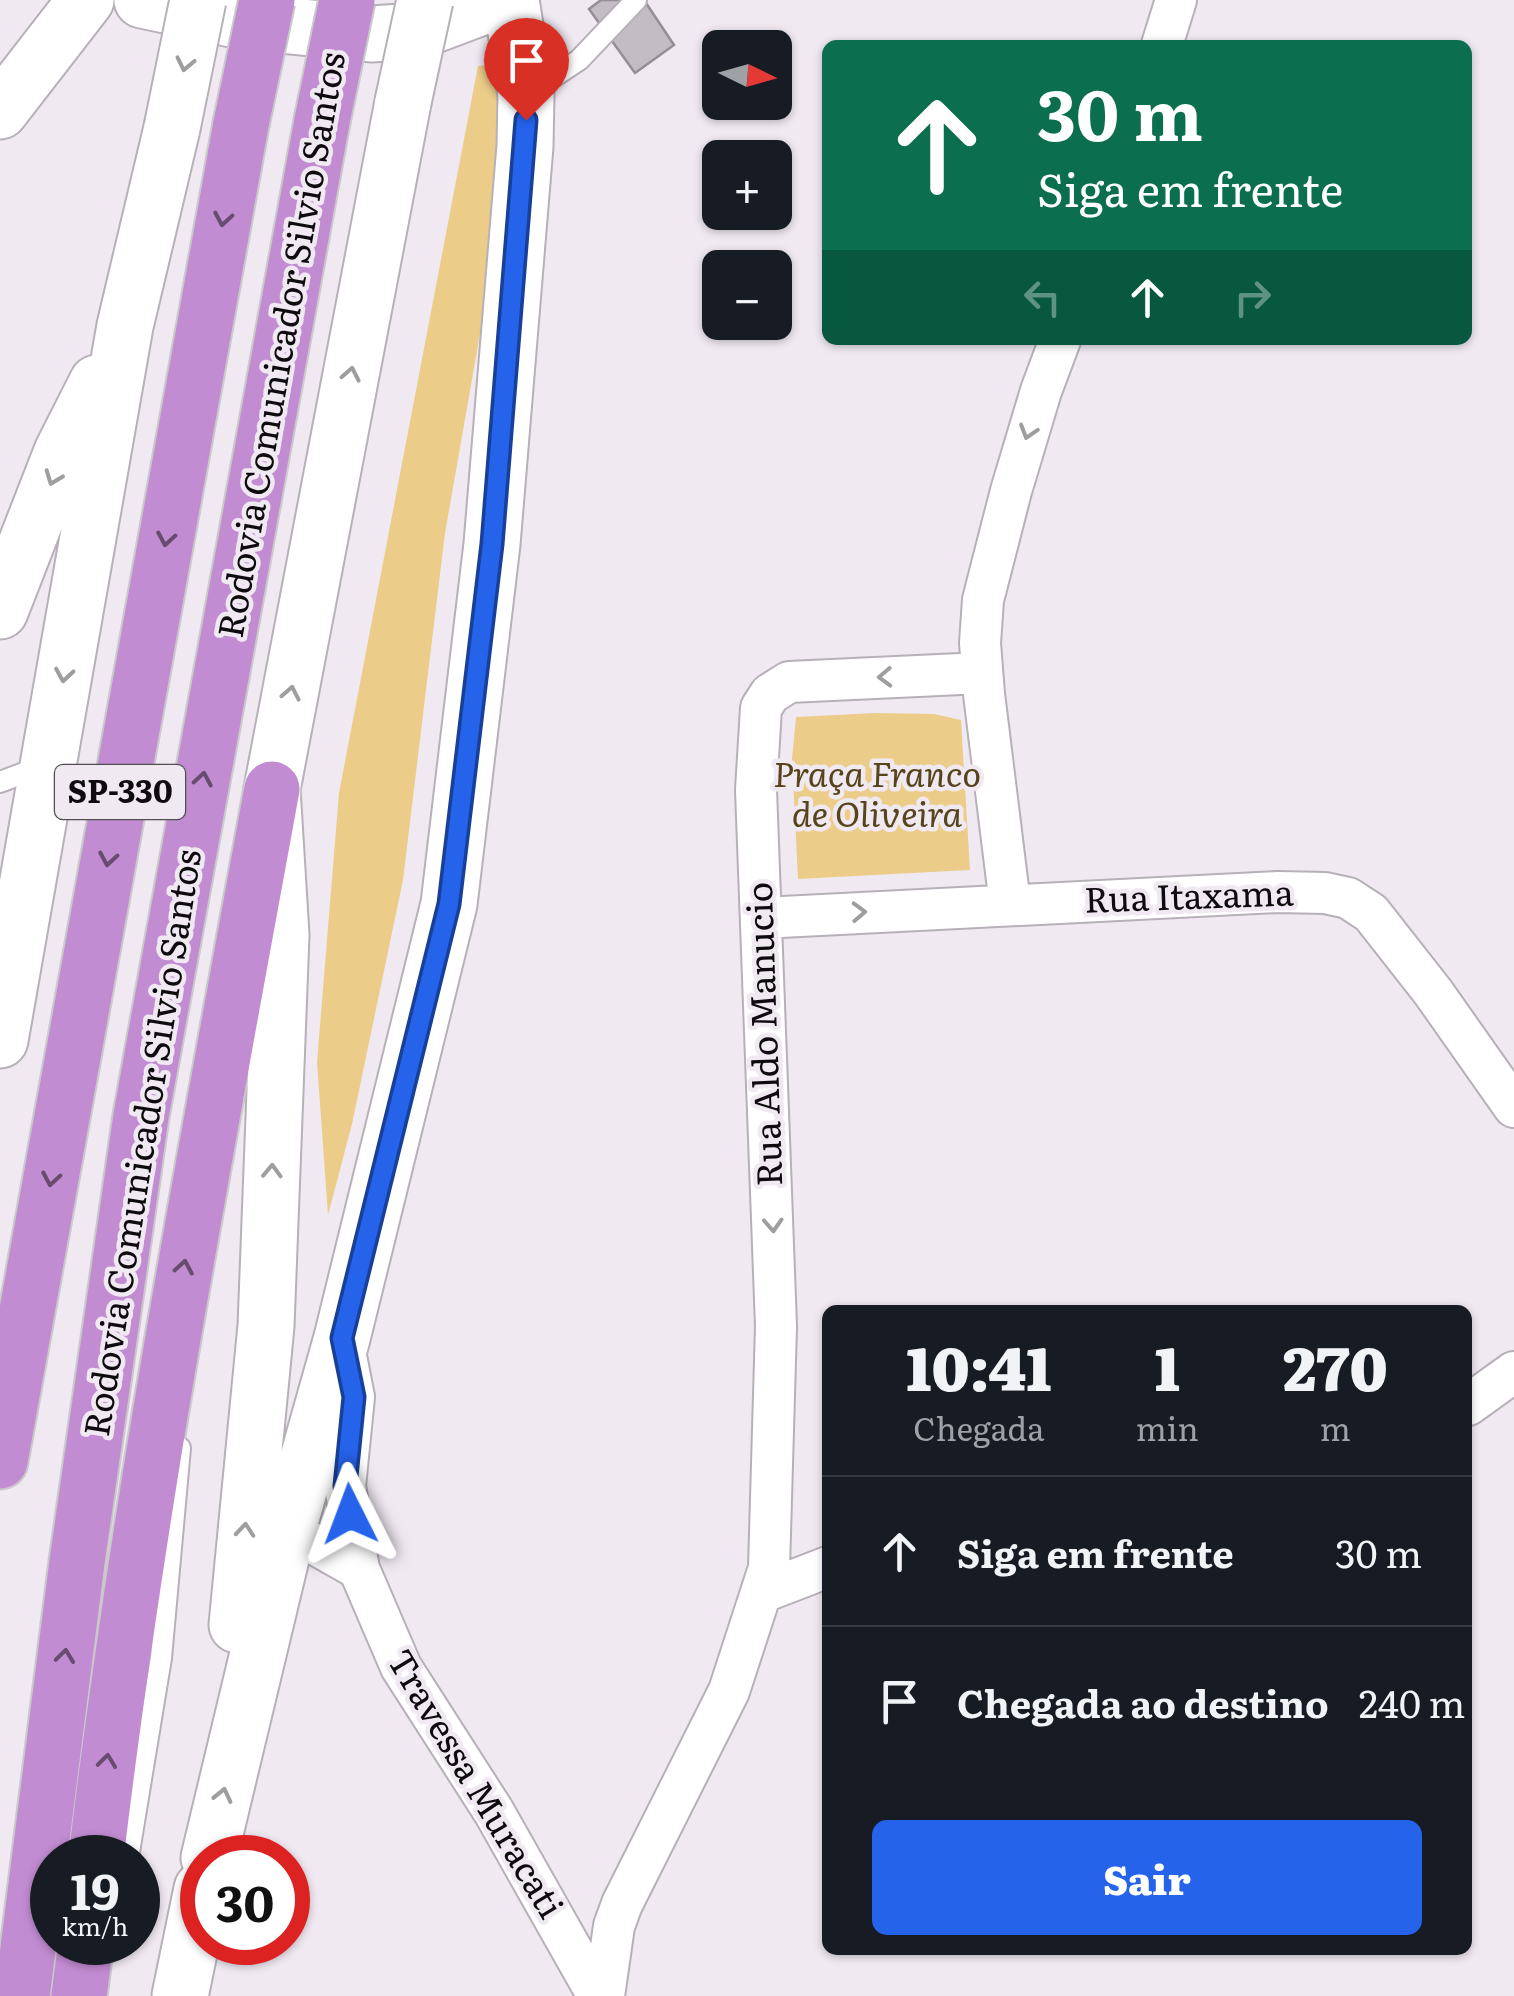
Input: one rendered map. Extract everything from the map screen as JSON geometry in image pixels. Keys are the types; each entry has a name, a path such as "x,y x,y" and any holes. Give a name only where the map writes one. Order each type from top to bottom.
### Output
{"highway":[{"name":"SP-330","path":"0,1461 241,124 267,0"},
{"name":"Rodovia Comunicador Silvio Santos","path":"22,1996 76,1562 142,1116 347,0"},
{"path":"99,1835 119,1665 171,1338 272,789"}],"main road":[{"path":"0,111 86,0"},
{"path":"142,0 241,21 371,34 418,31 500,0"},
{"path":"0,1040 25,773 198,0"},
{"path":"238,1732 234,1654 266,1326 282,935 272,789 425,0"},
{"path":"214,1835 287,1533 342,1338 449,904 492,544 525,146 526,95 511,0"},
{"path":"0,611 62,452 125,326"},
{"path":"180,1996 186,1965"}],"street":[{"path":"1164,40 1176,0"},
{"path":"1010,904 982,674 983,600 1041,391 1058,345"},
{"name":"Rua Aldo Manucio","path":"601,1996 622,1904 729,1692 769,1568 776,1326 756,790 761,708 770,694 789,682 982,674"},
{"name":"Rua Itaxama","path":"761,918 1278,892 1348,898 1371,913 1433,992 1514,1107"},
{"name":"Travessa Muracati","path":"342,1338 354,1397 345,1486 359,1569 401,1667 494,1812 601,1996"},
{"path":"1472,1402 1514,1372"},
{"path":"287,1533 359,1569"},
{"path":"763,1592 822,1569"}],"lane":[{"path":"526,95 579,60 636,0"},
{"path":"132,1835 161,1658 172,1555 183,1401 171,1338"}],"green space":[{"path":"504,64 489,283 445,533 403,880 352,1124 328,1215 317,1062 339,793 478,66"},
{"name":"Praça Franco de Oliveira","path":"934,714 961,720 970,870 798,879 792,759 796,717"}],"building":[{"path":"601,0 644,0 674,45 635,73 589,9"}],"route":[{"path":"350,1514 345,1486 354,1397 342,1338 449,904 492,544 526,120"}]}
